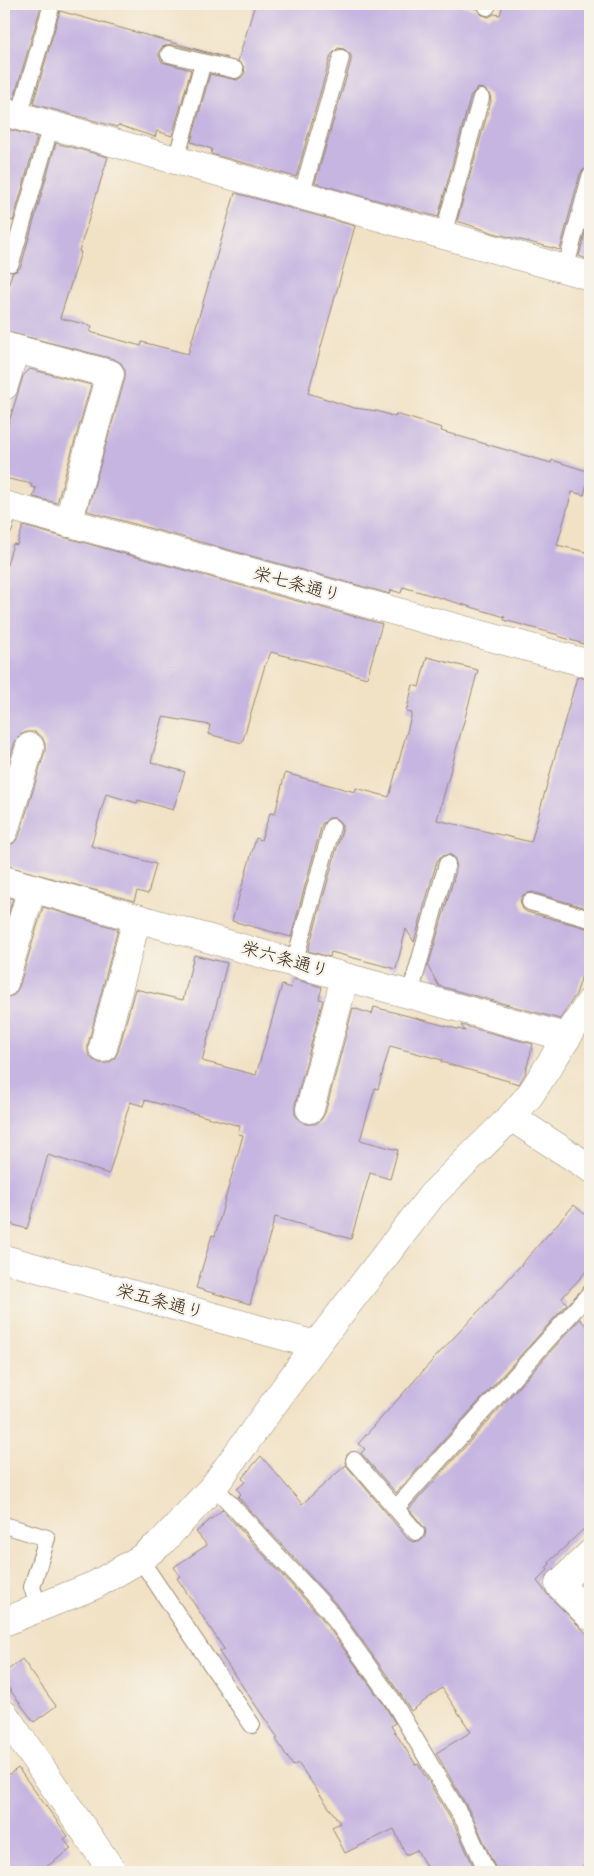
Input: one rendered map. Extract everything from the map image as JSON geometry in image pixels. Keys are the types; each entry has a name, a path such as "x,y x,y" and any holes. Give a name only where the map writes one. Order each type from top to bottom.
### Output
{"street":[{"path":"11,114 578,273"},
{"path":"4,386 10,347 110,374 68,523"},
{"name":"栄七条通り","path":"6,513 68,523 590,664"},
{"path":"4,831 30,748"},
{"name":"栄六条通り","path":"4,880 294,963 566,1037"},
{"path":"4,983 32,888"},
{"path":"103,1048 136,918"},
{"path":"310,1109 345,977"},
{"path":"4,1622 95,1584 140,1559 162,1542 214,1486 316,1345 432,1195 511,1117 530,1094 590,1002"},
{"path":"511,1117 590,1168"},
{"name":"栄五条通り","path":"4,1259 316,1345"},
{"path":"590,1554 559,1584 590,1616"},
{"path":"4,1714 113,1872"}],"lane":[{"path":"11,114 52,4"},
{"path":"169,54 235,70"},
{"path":"300,196 341,58"},
{"path":"176,160 203,62"},
{"path":"443,235 481,98"},
{"path":"11,263 51,125"},
{"path":"578,273 590,177"},
{"path":"294,963 332,827"},
{"path":"410,994 447,864"},
{"path":"530,902 590,919"},
{"path":"396,1508 590,1293"},
{"path":"354,1460 416,1532"},
{"path":"214,1486 328,1610 393,1701 465,1823 487,1872"},
{"path":"4,1525 47,1538 32,1587 38,1609"},
{"path":"140,1559 252,1725"}],"building":[{"path":"4,4 33,4 41,6 14,98 4,97"},
{"path":"255,4 457,4 477,9 480,14 489,17 494,14 500,15 503,4 590,4 590,167 583,170 580,174 560,250 494,233 457,221 491,101 490,95 484,89 478,88 471,95 438,217 315,183 351,61 351,55 344,49 338,48 331,55 296,177 211,154 212,149 191,142 210,74 237,80 245,73 244,67 238,61"},
{"path":"60,11 228,58 171,44 162,47 159,51 162,62 191,70 172,136 157,131 155,137 118,125 117,127 33,104"},
{"path":"4,128 37,137 13,221 4,218"},
{"path":"56,143 108,157 60,318 92,326 90,332 141,346 142,342 188,354 235,193 355,226 308,393 354,408 377,411 395,417 396,414 442,428 441,431 551,463 552,460 590,472 584,495 572,492 557,545 590,553 590,646 559,635 504,620 505,617 403,587 401,593 391,590 390,594 87,511 125,378 125,370 121,363 114,359 4,331 4,301 12,273 21,266"},
{"path":"590,215 590,260 579,256"},
{"path":"30,369 91,385 57,503 33,497 36,488 31,487 32,484 4,478 4,438 23,376"},
{"path":"23,526 382,624 367,678 271,652 266,662 242,743 208,734 210,725 163,717 151,762 185,772 173,810 138,800 137,803 106,794 91,846 156,864 148,894 137,891 134,901 4,865 4,846 14,843 19,836 45,751 42,737 35,732 27,732 20,735 15,742 4,779 4,575 13,544 17,545"},
{"path":"427,657 478,670 437,820 531,842 577,677 590,679 590,909 532,892 523,895 520,900 523,909 527,912 590,929 590,979 582,976 576,994 560,1019 439,986 428,967 457,867 454,857 449,854 440,857 437,861 414,942 406,929 396,969 331,952 330,957 308,951 342,830 342,824 335,818 329,818 322,824 291,937 232,921 256,838 261,840 270,813 275,814 285,773 355,792 356,788 389,797 412,713 406,712 413,685 419,687"},
{"path":"4,896 13,899 4,929"},
{"path":"43,907 118,929 88,1044 88,1053 92,1059 99,1063 108,1063 114,1059 118,1052 135,989 183,1000 194,955 227,963 202,1061 256,1075 282,985 291,988 293,979 322,987 319,999 323,1000 295,1105 295,1114 299,1120 306,1124 315,1124 321,1120 325,1113 353,1008 372,1014 374,1007 465,1031 461,1025 533,1044 525,1074 519,1084 390,1046 378,1089 375,1088 360,1140 398,1150 390,1179 370,1173 351,1239 275,1217 250,1304 196,1288 212,1235 215,1236 243,1135 238,1134 240,1126 145,1100 143,1106 130,1102 109,1174 48,1155 27,1229 4,1222 4,998 14,995 19,987"},
{"path":"574,1205 590,1219 590,1267 562,1298 567,1304 396,1493 361,1453 365,1449 358,1444"},
{"path":"580,1319 590,1330 590,1523 549,1562 550,1564 546,1568 548,1570 537,1581 548,1595 590,1637 590,1863 569,1872 497,1872 474,1819 436,1753 471,1732 442,1688 411,1711 336,1604 238,1497 241,1494 237,1489 245,1482 242,1478 261,1456 302,1504 346,1465 408,1539 413,1542 422,1540 426,1530 409,1509"},
{"path":"222,1510 320,1616 385,1706 395,1723 391,1726 416,1765 418,1764 456,1828 476,1872 429,1872 417,1850 406,1855 394,1829 345,1853 332,1827 340,1823 298,1763 293,1766 276,1739 278,1738 219,1652 224,1649 177,1578 180,1576 174,1567 207,1545 196,1532"},
{"path":"22,1659 56,1706 34,1722 4,1682 4,1673"},
{"path":"18,1768 68,1836 64,1839 71,1849 39,1872 4,1872 4,1778"}]}
